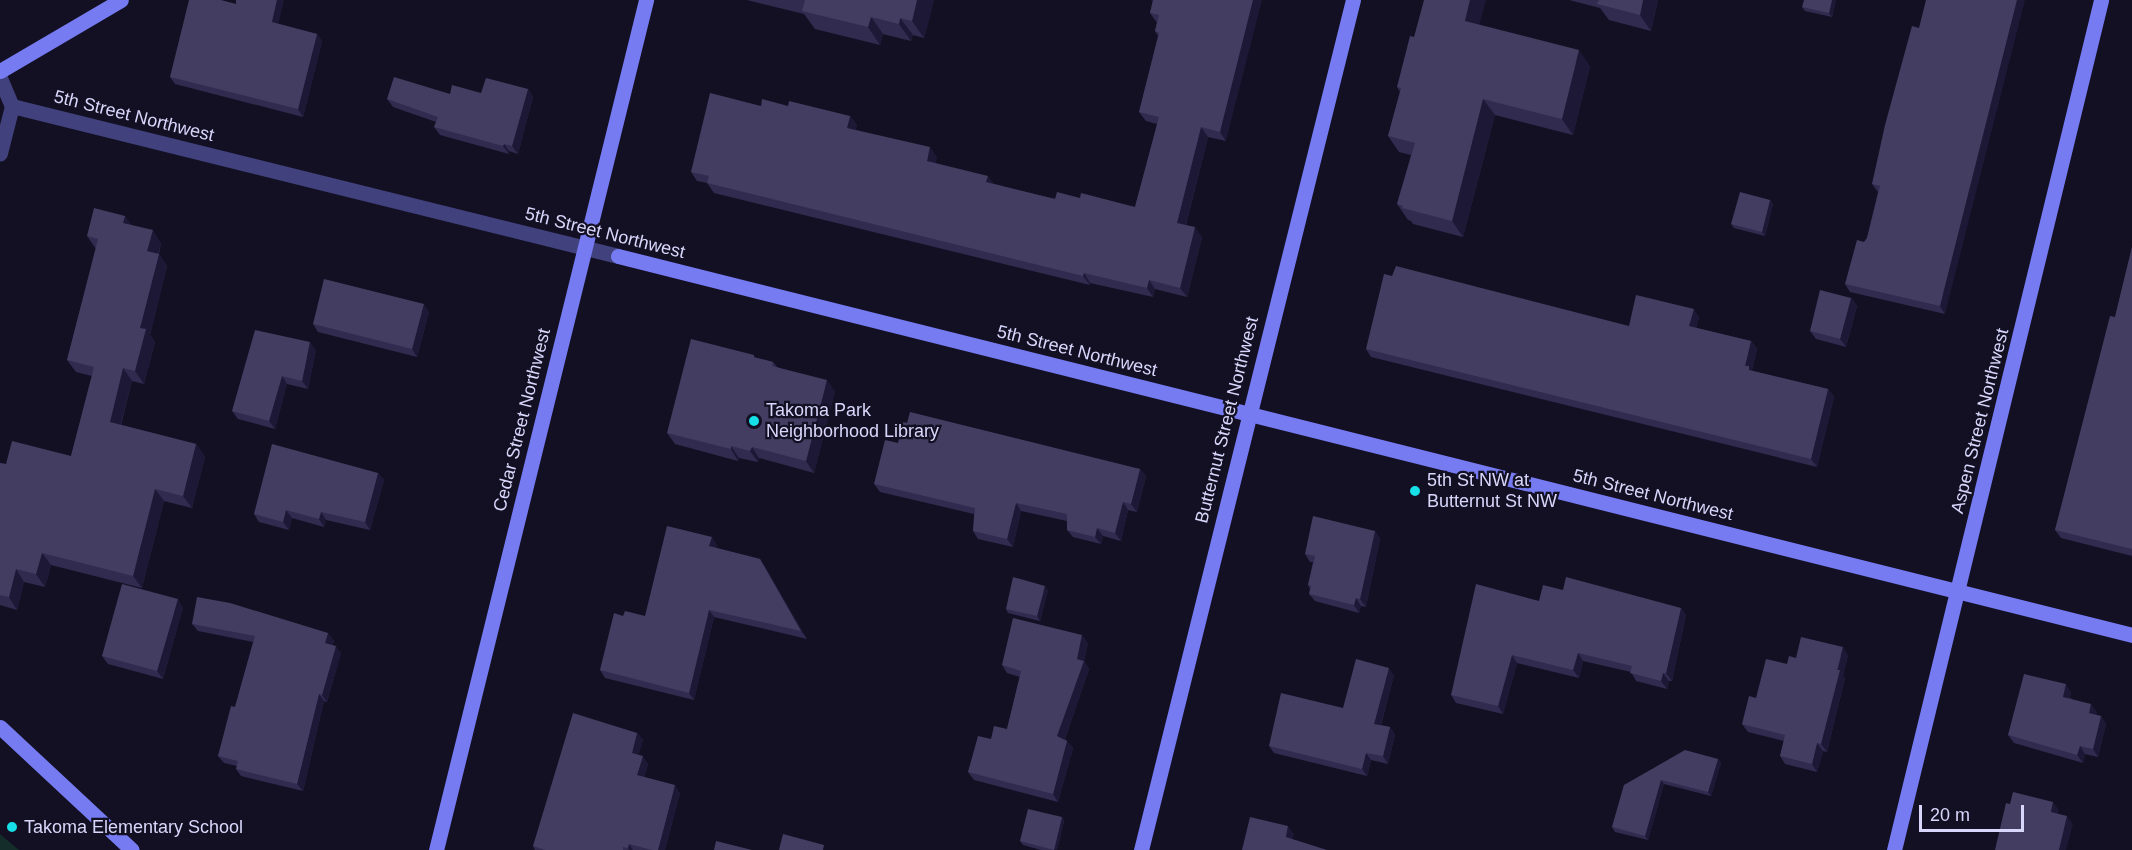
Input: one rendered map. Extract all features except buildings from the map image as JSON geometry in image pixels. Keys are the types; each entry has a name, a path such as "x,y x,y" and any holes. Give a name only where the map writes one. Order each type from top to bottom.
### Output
{"street":[{"path":"0,71 121,0"},
{"name":"Cedar Street Northwest","path":"436,850 646,0"},
{"name":"Butternut Street Northwest","path":"1141,850 1353,0"},
{"name":"Aspen Street Northwest","path":"1894,850 1959,592 2101,0"},
{"path":"0,78 12,106 0,153"},
{"name":"5th Street Northwest","path":"12,106 2132,635"},
{"path":"0,727 132,850"}],"green space":[{"path":"0,834 19,850 0,850"}],"place":[{"name":"Takoma Park Neighborhood Library","path":"754,421"},
{"name":"5th St NW at Butternut St NW","path":"1415,491"},
{"name":"Takoma Elementary School","path":"12,827"}]}
